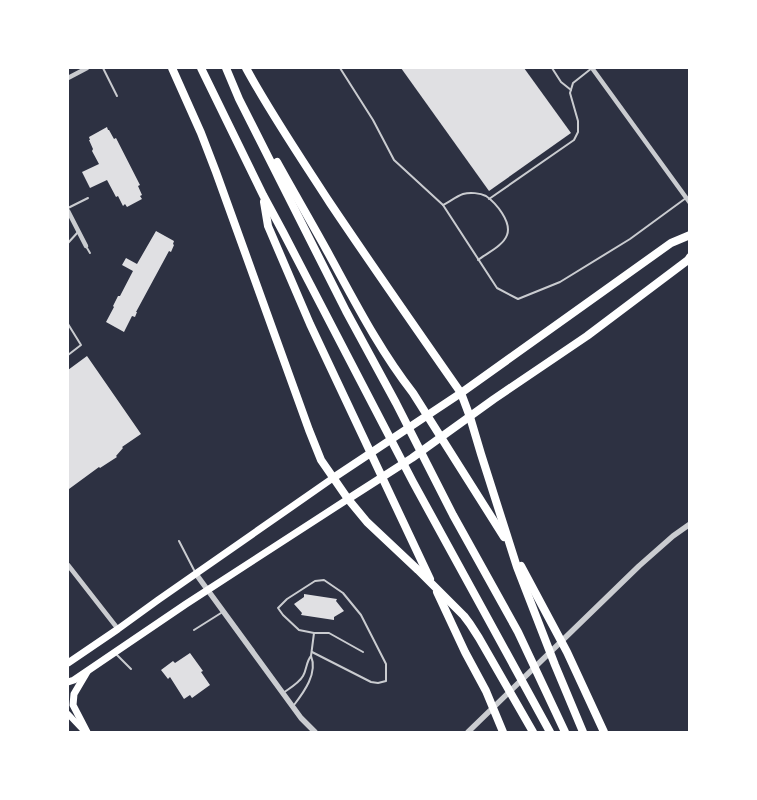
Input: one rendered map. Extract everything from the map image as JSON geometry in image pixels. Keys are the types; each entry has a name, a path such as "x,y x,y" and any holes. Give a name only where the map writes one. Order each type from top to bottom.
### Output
{"highway":[{"path":"172,68 201,133 229,206 321,460 348,499 367,522 465,617 533,732"},
{"path":"226,68 239,98 346,311 518,632 565,732"},
{"path":"246,68 303,162 353,238 461,393 517,567 583,732"},
{"path":"202,71 263,195 413,482 550,732"},
{"path":"239,98 310,220 360,312 515,554 552,624 604,732"},
{"path":"263,195 268,226 327,362 465,652 488,696 503,732"},
{"path":"333,478 461,393 671,243 690,235"},
{"path":"348,499 412,458 600,326 690,257"}],"main road":[{"path":"68,663 333,478"},
{"path":"68,682 88,671 207,590 348,499"},
{"path":"86,732 73,706 74,694 88,671"},
{"path":"68,714 86,732"}],"street":[{"path":"68,78 87,68"},
{"path":"592,68 690,203"},
{"path":"68,210 86,246"},
{"path":"468,732 660,547 690,524"},
{"path":"68,565 118,629"},
{"path":"196,574 282,693 301,718 315,732"}],"lane":[{"path":"103,68 117,96"},
{"path":"340,68 373,120 394,160 443,205 497,288 518,299 560,282 630,238 686,198"},
{"path":"552,68 570,90"},
{"path":"489,199 574,140 578,132 578,121 570,90 573,83 592,68"},
{"path":"443,205 463,194 485,195 497,206 507,221 508,234 501,244 478,260"},
{"path":"68,210 88,198"},
{"path":"68,243 79,232"},
{"path":"86,246 90,253"},
{"path":"68,324 81,345 68,355"},
{"path":"179,541 196,574"},
{"path":"312,652 371,682 386,681 386,664 360,615 343,593 324,580 315,581 287,599 278,608 299,630 314,634 329,633 363,652"},
{"path":"194,630 223,612"},
{"path":"293,707 304,691 313,672 312,652 314,634"},
{"path":"114,653 131,669"},
{"path":"282,693 303,677 309,659 312,656"}],"building":[{"path":"401,68 524,68 571,133 489,191"},
{"path":"107,127 114,139 116,138 140,185 138,186 142,199 127,207 125,204 123,206 118,196 116,197 107,180 90,188 82,172 99,164 92,151 89,137"},
{"path":"156,231 174,241 174,245 171,252 169,251 135,317 132,316 124,332 106,322 118,296 120,296 133,271 122,265 126,258 137,264"},
{"path":"87,356 141,434 122,447 117,457 68,489 68,370"},
{"path":"304,594 337,599 336,601 344,611 334,617 334,620 301,615 302,613 294,604 304,597"},
{"path":"190,653 210,685 192,698 190,695 184,699 170,677 168,679 161,670 173,661 175,663"}]}
